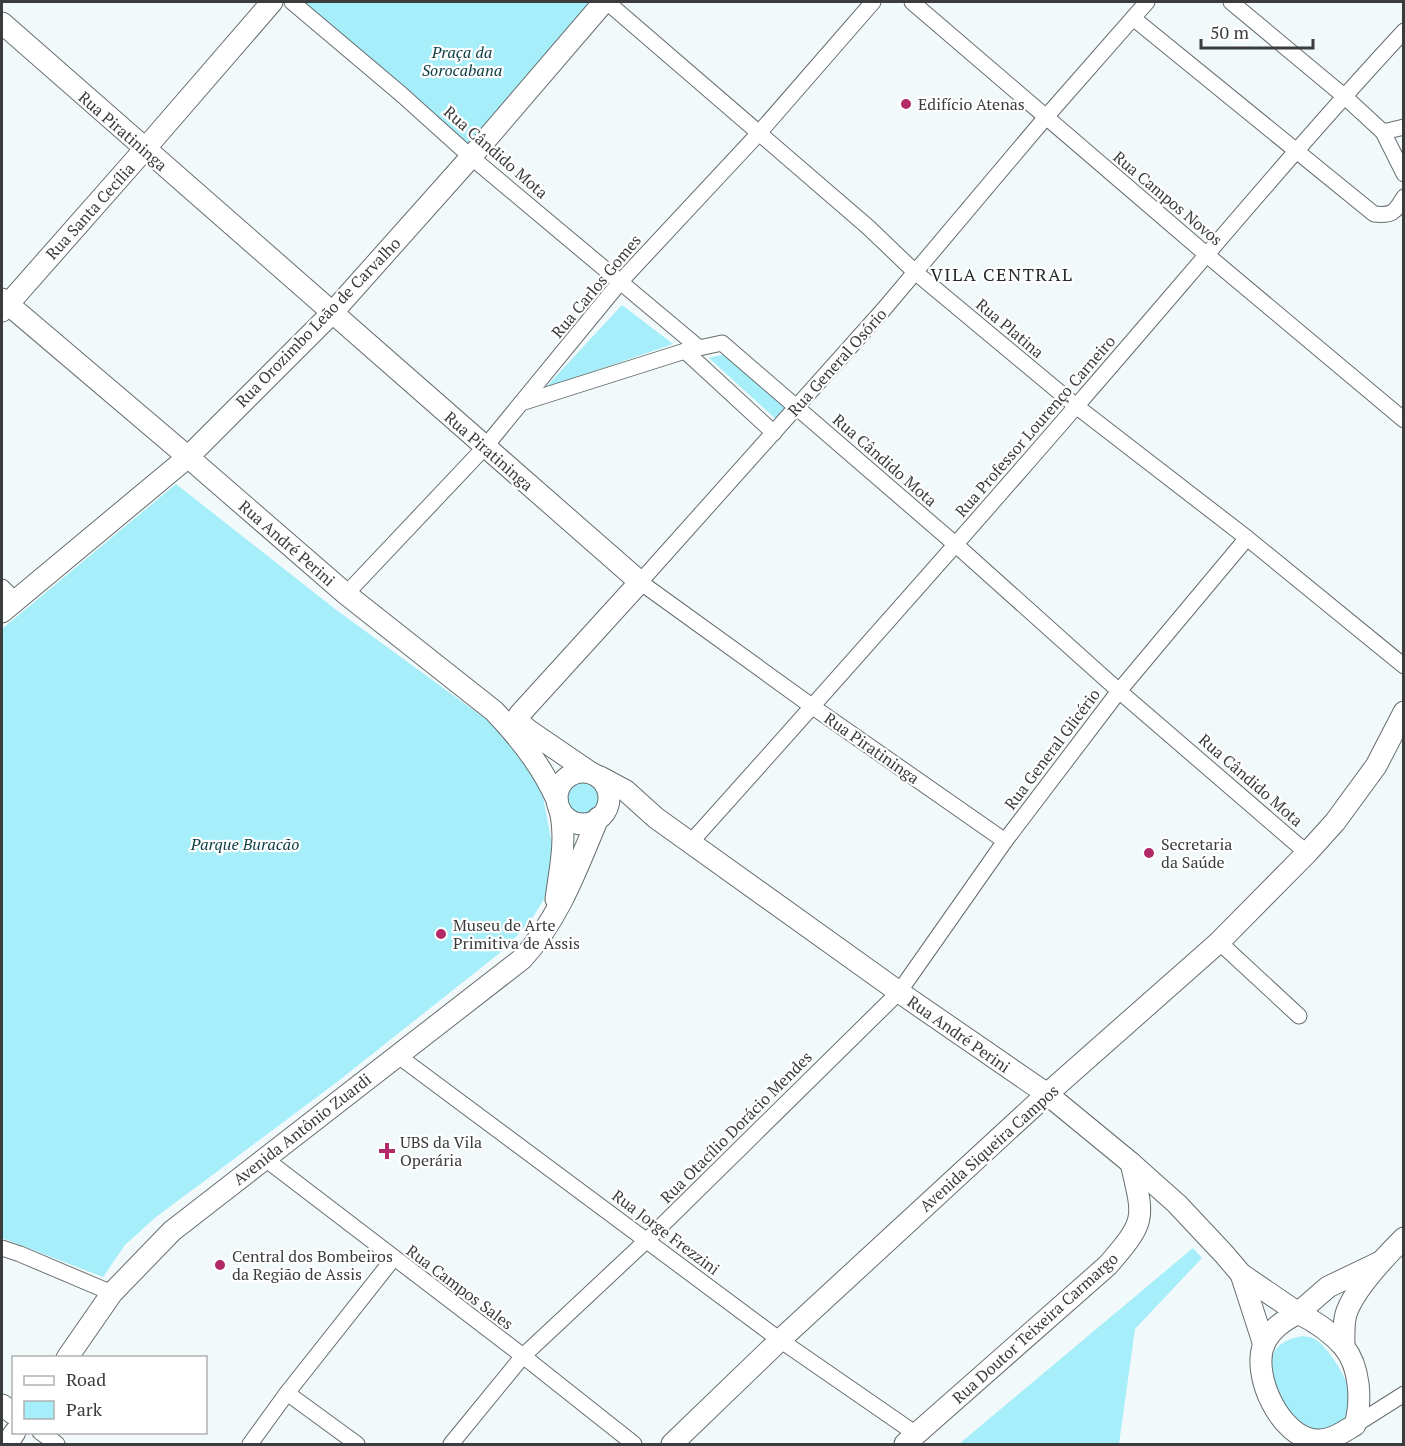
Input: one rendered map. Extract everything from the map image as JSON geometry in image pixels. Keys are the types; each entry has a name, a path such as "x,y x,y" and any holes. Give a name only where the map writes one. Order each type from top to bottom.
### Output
{"main road":[{"name":"Rua Santa Cecília","path":"4,304 144,150 272,2"},
{"name":"Rua Orozimbo Leão de Carvalho","path":"6,600 188,457 332,313 606,2"},
{"name":"Rua Piratininga","path":"2,23 144,150 640,582"},
{"name":"Rua André Perini","path":"4,304 188,457 346,594 494,711 513,730 538,763 559,805"},
{"name":"Rua General Osório","path":"519,716 640,582"},
{"name":"Avenida Siqueira Campos","path":"672,1444 780,1340 1047,1094 1220,942 1335,822 1376,766 1404,712"},
{"name":"Rua André Perini","path":"519,716 520,723 528,730 595,775 626,792 656,818 899,992 1047,1094 1131,1163 1184,1211 1241,1275 1298,1313"},
{"path":"581,772 595,775 606,785 609,795 608,805 601,816 586,823 567,818 559,805 558,790 563,781 571,774 581,772"},
{"name":"Avenida Antônio Zuardi","path":"554,917 564,841 564,823 559,805"},
{"name":"Rua André Perini","path":"601,816 626,811 656,818"},
{"name":"Avenida Antônio Zuardi","path":"69,1356 112,1293 172,1231 397,1055 508,972 533,947 554,917 601,816"},
{"name":"Rua Doutor Teixeira Carmargo","path":"911,1439 1108,1265 1129,1241 1135,1232 1142,1208 1131,1163"},
{"path":"1344,1347 1345,1317 1349,1307 1378,1263 1404,1238"},
{"path":"1298,1313 1319,1325 1344,1347 1355,1370 1359,1413 1355,1425 1323,1442 1297,1435 1289,1436 1264,1384 1262,1352 1264,1345 1276,1327 1298,1313 1328,1287 1378,1263"},
{"name":"Rua André Perini","path":"1241,1275 1264,1345"}],"street":[{"name":"Rua Cândido Mota","path":"292,2 471,157 621,281 774,432"},
{"name":"Rua Platina","path":"606,2 868,226 915,272 1076,406 1247,538 1404,666"},
{"name":"Rua Carlos Gomes","path":"346,594 485,447 621,281 759,133 873,2"},
{"name":"Rua Campos Novos","path":"912,2 1207,255 1404,420"},
{"name":"Rua General Osório","path":"640,582 884,309 1046,117 1147,2"},
{"path":"1231,2 1344,96 1383,132 1404,174"},
{"path":"1133,18 1374,214 1385,215 1395,211 1404,197"},
{"name":"Rua Professor Lourenço Carneiro","path":"691,842 813,707 1344,96 1404,31"},
{"path":"1383,132 1404,127"},
{"name":"Rua Cândido Mota","path":"692,349 722,343 1307,853"},
{"path":"521,403 692,349"},
{"name":"Rua General Glicério","path":"899,992 1005,841 1119,691 1247,538"},
{"name":"Rua Piratininga","path":"640,582 813,707 1005,841"},
{"path":"1220,942 1299,1016"},
{"name":"Rua Otacílio Dorácio Mendes","path":"451,1444 523,1356 647,1240 899,992"},
{"name":"Rua Jorge Frezzini","path":"397,1055 911,1439"},
{"name":"Rua Campos Sales","path":"264,1158 634,1444"},
{"path":"2,1248 112,1293"},
{"path":"250,1444 286,1393 393,1258"},
{"path":"286,1393 357,1444"},
{"path":"1355,1425 1404,1394"},
{"path":"43,1434 57,1444"}],"green space":[{"name":"Praça da Sorocabana","path":"295,2 592,2 468,146"},
{"path":"622,305 673,344 545,388"},
{"path":"725,354 788,409 778,421 709,358"},
{"name":"Parque Buracão","path":"176,484 335,609 498,728 526,760 542,792 553,849 550,878 544,899 533,917 506,948 337,1082 156,1217 125,1245 103,1277 2,1238 2,629"},
{"path":"584,779 597,784 602,797 597,810 584,815 571,810 566,797 571,784"},
{"path":"1193,1248 1202,1258 1135,1329 1119,1444 959,1444"},
{"path":"1303,1336 1318,1341 1325,1348 1341,1371 1349,1389 1351,1404 1349,1412 1333,1430 1298,1429 1283,1404 1272,1375 1271,1362 1275,1350 1285,1341"}],"place":[{"name":"Edifício Atenas","path":"906,104"},
{"name":"Secretaria da Saúde","path":"1149,853"},
{"name":"Museu de Arte Primitiva de Assis","path":"441,934"},
{"name":"UBS da Vila Operária","path":"387,1151"},
{"name":"Central dos Bombeiros da Região de Assis","path":"220,1265"}],"district":[{"name":"VILA CENTRAL","path":"1002,274"}]}
